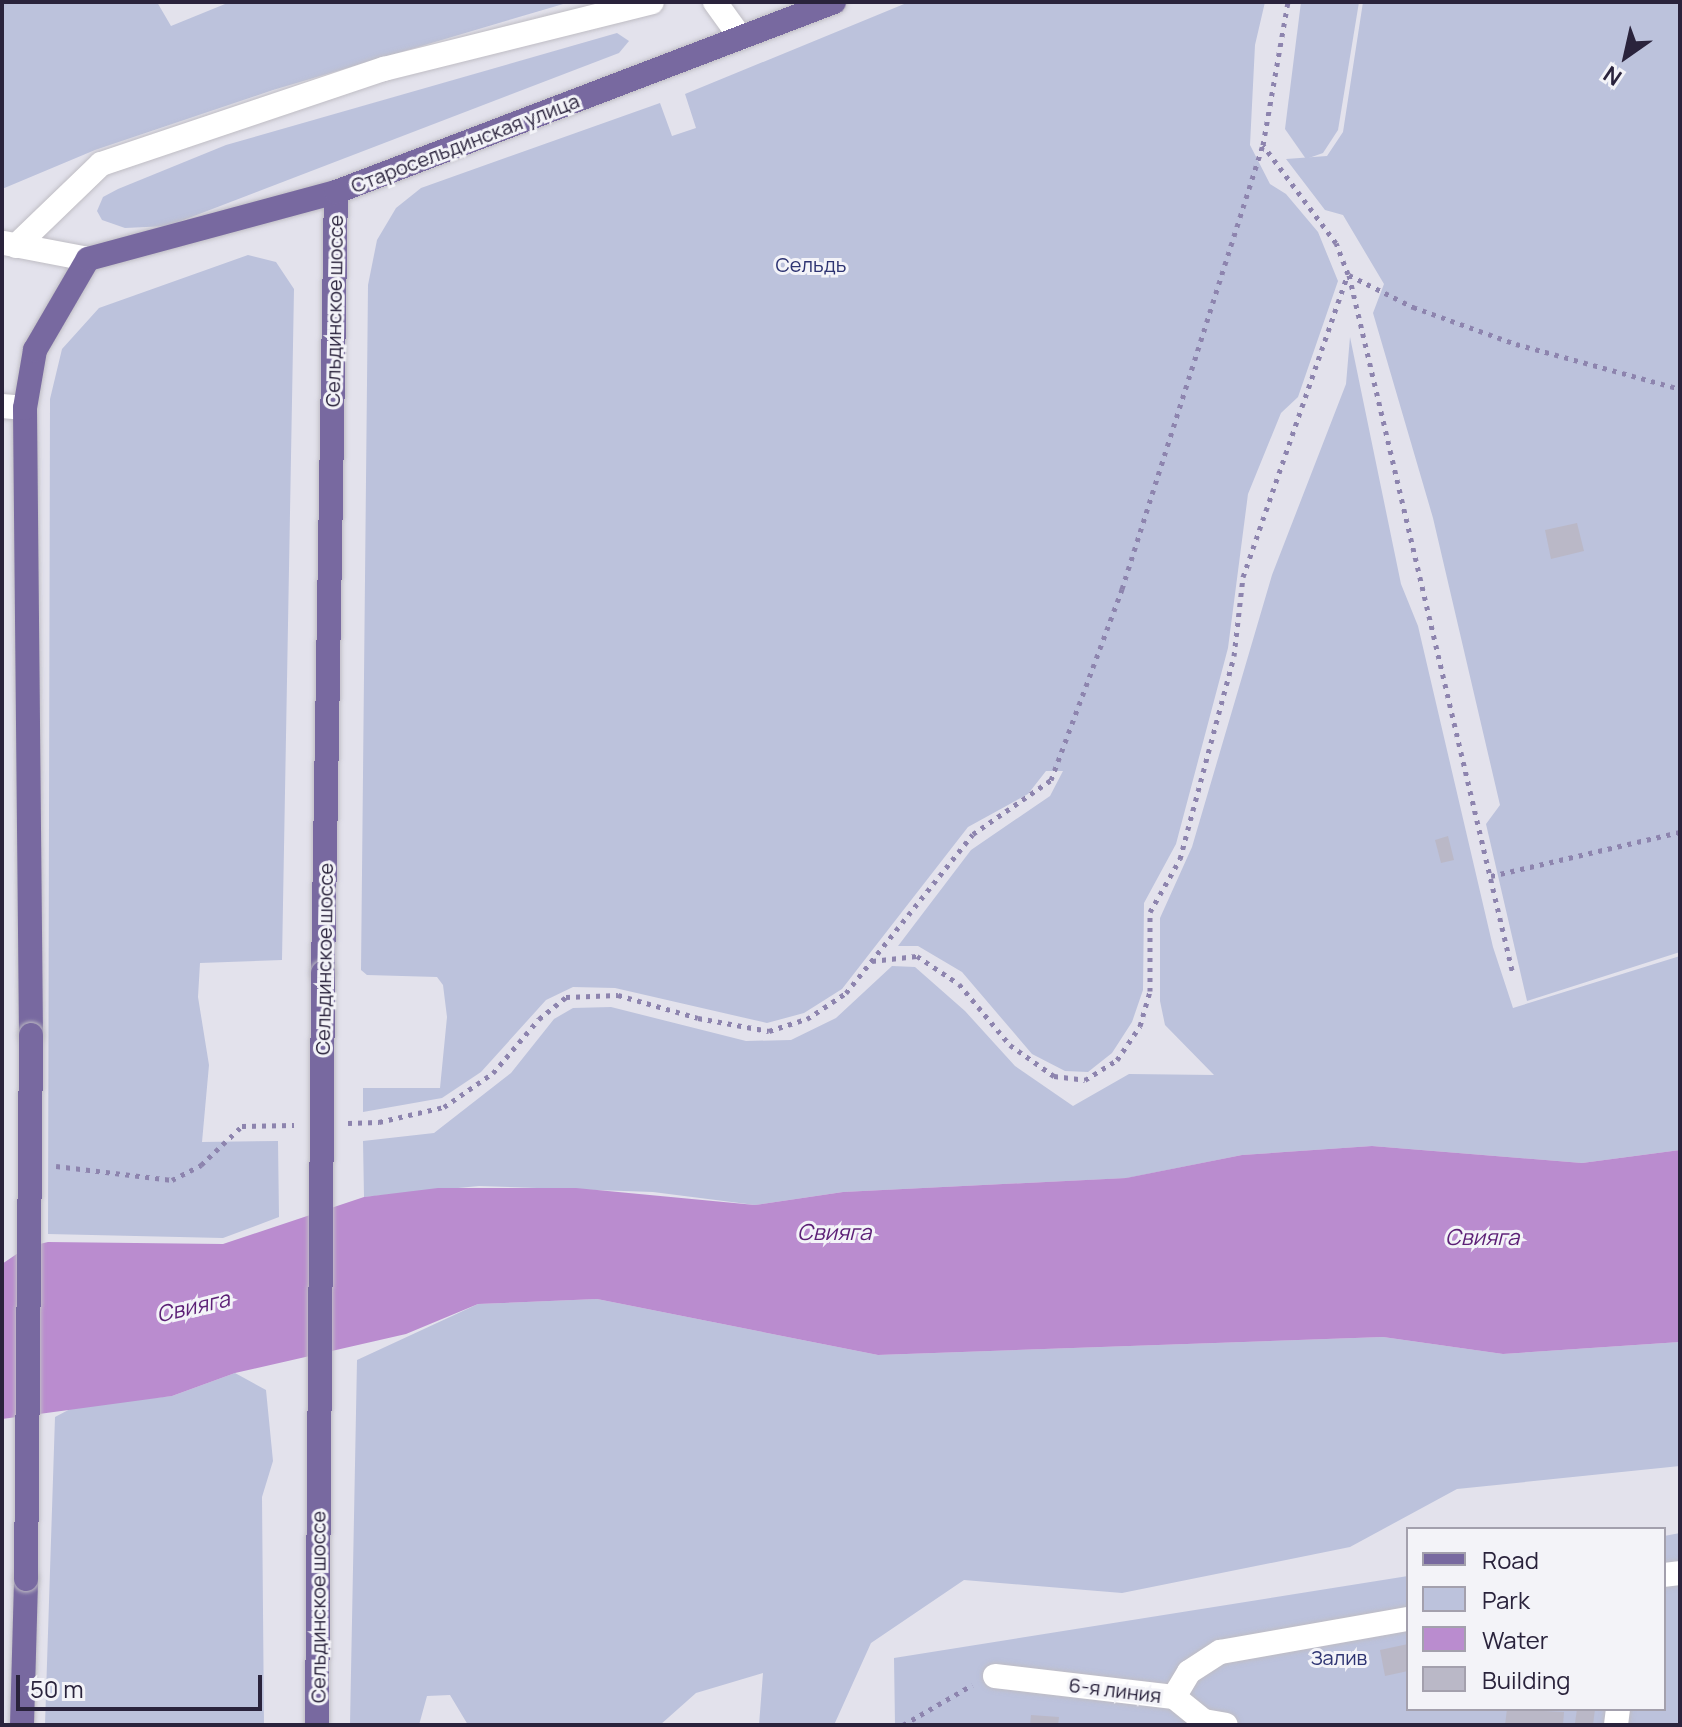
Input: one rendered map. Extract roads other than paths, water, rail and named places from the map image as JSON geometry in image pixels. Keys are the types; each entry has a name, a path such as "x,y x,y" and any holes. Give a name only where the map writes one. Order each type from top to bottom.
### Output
{"main road":[{"name":"Старосельдинская улица","path":"88,259 336,192 834,2"},
{"name":"Сельдинское шоссе","path":"317,1725 323,973 336,192"},
{"path":"22,1725 31,1035 14,407 35,350 88,259"}],"street":[{"path":"9,244 101,164 384,69 652,2"},
{"path":"715,2 741,38"},
{"path":"9,244 88,259"},
{"path":"1174,1697 1189,1672 1220,1652 1406,1619"},
{"name":"6-я линия","path":"995,1676 1174,1697 1204,1721 1226,1725"}],"water":[{"name":"Свияга","path":"1372,1146 1582,1163 1680,1150 1680,1342 1503,1354 1383,1337 878,1355 597,1299 478,1304 406,1334 235,1373 172,1396 2,1419 2,1264 27,1247 48,1242 223,1244 364,1197 438,1188 576,1188 755,1205 843,1192 1126,1178 1242,1155"}],"park label":[{"name":"Сельдь","path":"811,264"},
{"name":"Залив","path":"1339,1657"}]}
